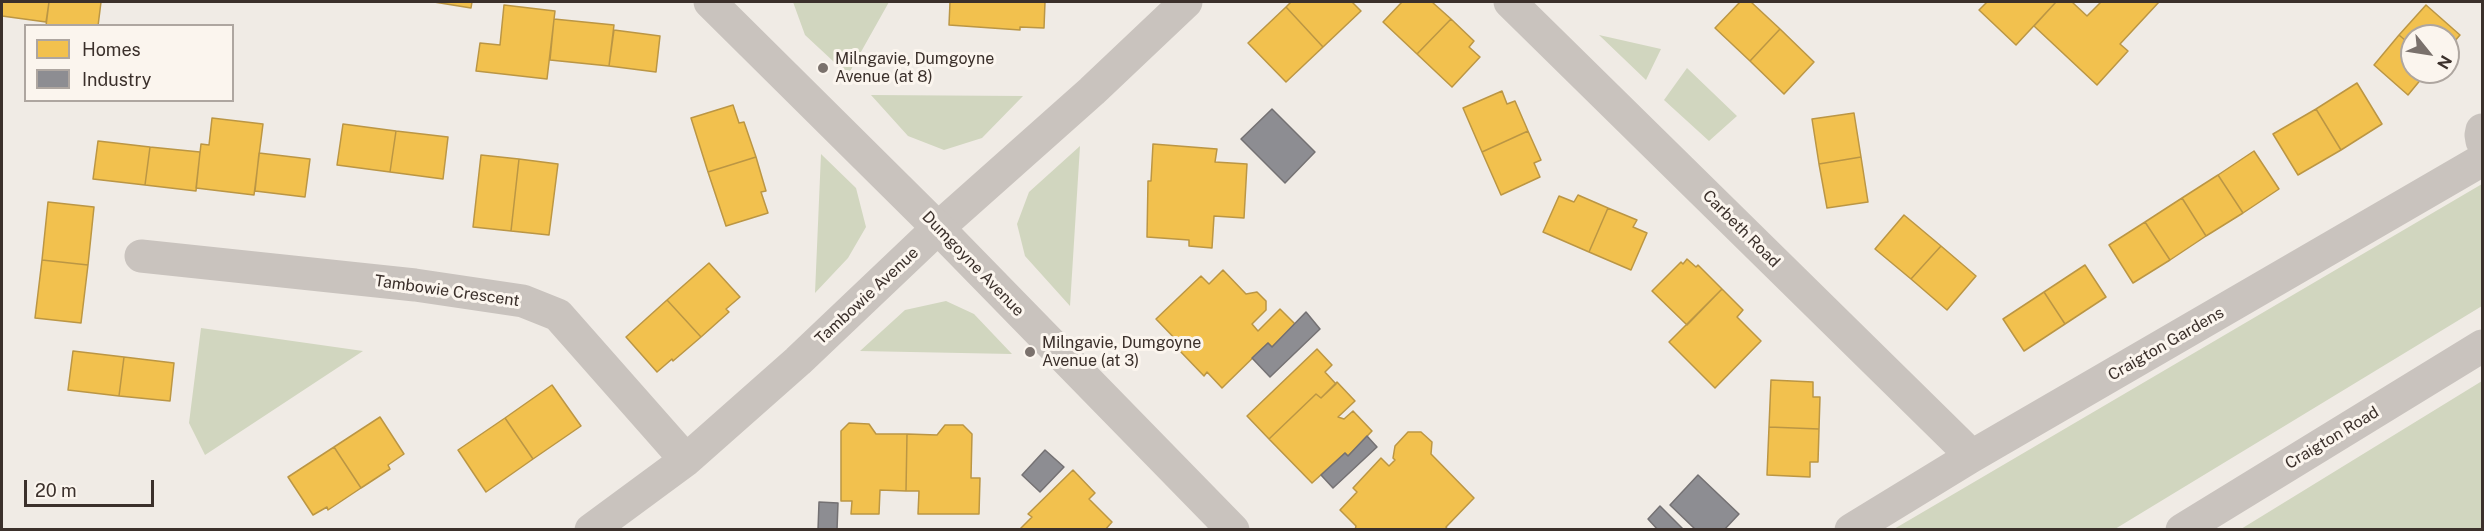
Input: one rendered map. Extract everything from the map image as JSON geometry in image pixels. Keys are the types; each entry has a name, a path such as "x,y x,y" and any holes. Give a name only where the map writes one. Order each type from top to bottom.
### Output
{"street":[{"name":"Dumgoyne Avenue","path":"711,2 938,228 1233,530"},
{"name":"Tambowie Avenue","path":"591,530 686,460 798,361 938,228 1092,91 1186,2"},
{"name":"Carbeth Road","path":"1510,2 1972,456"},
{"path":"2482,130 2482,141"},
{"name":"Craigton Gardens","path":"1851,530 1972,456 2482,160"},
{"name":"Tambowie Crescent","path":"141,256 414,285 523,301 558,315 686,460"},
{"name":"Craigton Road","path":"2182,530 2482,345"}],"green space":[{"path":"793,2 889,2 848,75 805,35"},
{"path":"1599,35 1661,49 1646,80"},
{"path":"1687,68 1737,116 1709,141 1664,100"},
{"path":"871,95 1023,96 982,138 944,150 908,136"},
{"path":"1080,146 1070,306 1025,256 1017,224 1029,192"},
{"path":"821,154 856,188 866,227 848,258 815,293"},
{"path":"2482,184 2482,306 2115,529 1894,529"},
{"path":"946,301 974,314 1012,354 860,351 905,310"},
{"path":"201,328 363,351 205,455 189,423"},
{"path":"2482,381 2482,529 2241,529"}],"building: Homes":[{"path":"2,2 49,2 46,22 2,16"},
{"path":"49,2 101,2 98,24 46,24"},
{"path":"434,2 472,2 471,8"},
{"path":"950,2 1045,2 1044,28 1020,27 1020,30 949,25"},
{"path":"1291,2 1352,2 1361,11 1323,47 1286,7"},
{"path":"1402,2 1432,2 1451,19 1417,54 1383,22"},
{"path":"1740,2 1751,2 1780,29 1750,61 1715,28"},
{"path":"1987,2 2056,2 2016,45 1979,10"},
{"path":"2056,2 2072,2 2087,16 2101,2 2159,2 2120,44 2128,51 2097,85 2034,26"},
{"path":"504,5 555,11 547,79 476,71 480,43 500,45"},
{"path":"2426,5 2448,24 2409,24"},
{"path":"1286,7 1323,47 1286,82 1248,43"},
{"path":"554,19 614,25 609,66 550,60"},
{"path":"1451,19 1474,41 1469,47 1480,57 1452,87 1417,54"},
{"path":"1780,29 1814,62 1784,94 1750,61"},
{"path":"614,30 660,36 656,72 609,66"},
{"path":"2399,35 2400,84 2417,84 2408,95 2374,65"},
{"path":"2357,83 2382,124 2341,150 2316,109"},
{"path":"1502,91 1507,104 1515,101 1528,131 1482,152 1463,108"},
{"path":"733,105 739,123 744,122 756,157 708,172 691,118"},
{"path":"2316,109 2341,150 2298,175 2273,134"},
{"path":"1854,113 1861,157 1819,164 1812,119"},
{"path":"212,118 263,124 254,195 196,188 201,144 209,145"},
{"path":"343,124 396,131 390,172 337,165"},
{"path":"396,131 448,137 443,179 390,172"},
{"path":"1528,131 1541,160 1534,163 1540,177 1501,195 1482,152"},
{"path":"98,141 150,147 145,185 93,179"},
{"path":"1153,144 1217,149 1215,162 1247,164 1244,218 1214,216 1212,248 1189,246 1189,240 1147,237 1148,181 1151,181"},
{"path":"150,147 200,152 196,191 145,185"},
{"path":"2254,151 2279,189 2243,213 2218,175"},
{"path":"259,153 310,159 305,197 255,191"},
{"path":"481,155 519,159 511,231 473,227"},
{"path":"756,157 766,191 761,192 768,213 726,226 708,172"},
{"path":"1861,157 1868,202 1827,208 1819,164"},
{"path":"519,159 558,164 549,235 511,231"},
{"path":"2218,175 2243,213 2206,236 2182,198"},
{"path":"1578,195 1608,208 1589,252 1543,232 1559,196 1574,202"},
{"path":"2182,198 2206,236 2170,260 2145,222"},
{"path":"48,202 94,207 88,265 42,260"},
{"path":"1608,208 1637,220 1633,227 1647,233 1631,270 1589,252"},
{"path":"1904,215 1941,246 1911,279 1875,249"},
{"path":"2145,222 2170,260 2133,283 2109,245"},
{"path":"1941,246 1976,276 1947,310 1911,279"},
{"path":"1687,259 1696,267 1698,265 1722,289 1687,325 1652,291 1681,262 1683,264"},
{"path":"42,260 88,265 81,323 35,318"},
{"path":"709,263 740,297 726,309 729,312 701,337 667,300"},
{"path":"2085,265 2106,297 2065,324 2044,292"},
{"path":"1223,270 1246,294 1257,292 1266,301 1266,310 1252,324 1258,331 1280,309 1295,324 1272,347 1268,343 1222,388 1207,372 1204,376 1179,350 1182,346 1156,319 1201,276 1209,284"},
{"path":"1722,289 1743,310 1737,317 1761,341 1715,388 1669,342"},
{"path":"2044,292 2065,324 2024,351 2003,319"},
{"path":"667,300 701,337 657,372 626,337"},
{"path":"1317,349 1332,365 1325,372 1336,384 1321,398 1316,394 1269,439 1247,416"},
{"path":"73,351 124,357 119,396 68,390"},
{"path":"124,357 174,363 170,401 119,396"},
{"path":"1771,380 1813,382 1813,397 1820,397 1819,429 1769,427"},
{"path":"1337,382 1355,401 1338,417 1344,419 1353,411 1372,431 1348,456 1345,453 1312,483 1269,439 1316,394 1321,398"},
{"path":"552,385 581,426 533,459 505,418"},
{"path":"380,417 404,454 388,465 390,469 361,488 334,447"},
{"path":"505,418 533,459 486,492 458,450"},
{"path":"849,423 869,424 876,434 907,434 906,491 880,490 879,514 851,514 852,501 841,501 841,431"},
{"path":"945,425 963,425 972,434 971,478 980,478 979,514 918,514 919,491 906,491 907,434 937,435"},
{"path":"1769,427 1819,429 1818,462 1810,462 1810,477 1767,475"},
{"path":"1408,432 1421,432 1432,442 1431,454 1474,498 1446,527 1448,530 1355,530 1356,526 1340,510 1357,492 1353,488 1381,458 1389,466 1395,460 1393,458 1395,446"},
{"path":"334,447 361,488 328,510 327,507 313,515 288,477"},
{"path":"1073,470 1095,493 1089,499 1112,522 1105,530 1019,530 1032,517 1028,514"}],"building: Industry":[{"path":"1272,109 1315,152 1285,183 1241,139"},
{"path":"1306,312 1320,329 1270,377 1252,358 1268,343 1272,347"},
{"path":"1367,436 1377,447 1333,488 1321,475 1345,453 1348,456"},
{"path":"1045,450 1064,467 1040,492 1022,475"},
{"path":"1698,475 1739,514 1724,530 1696,530 1670,505"},
{"path":"819,502 838,503 837,530 818,530"},
{"path":"1660,506 1684,530 1658,530 1648,519"}],"place":[{"name":"Milngavie, Dumgoyne Avenue (at 8)","path":"823,68"},
{"name":"Milngavie, Dumgoyne Avenue (at 3)","path":"1030,352"}]}
